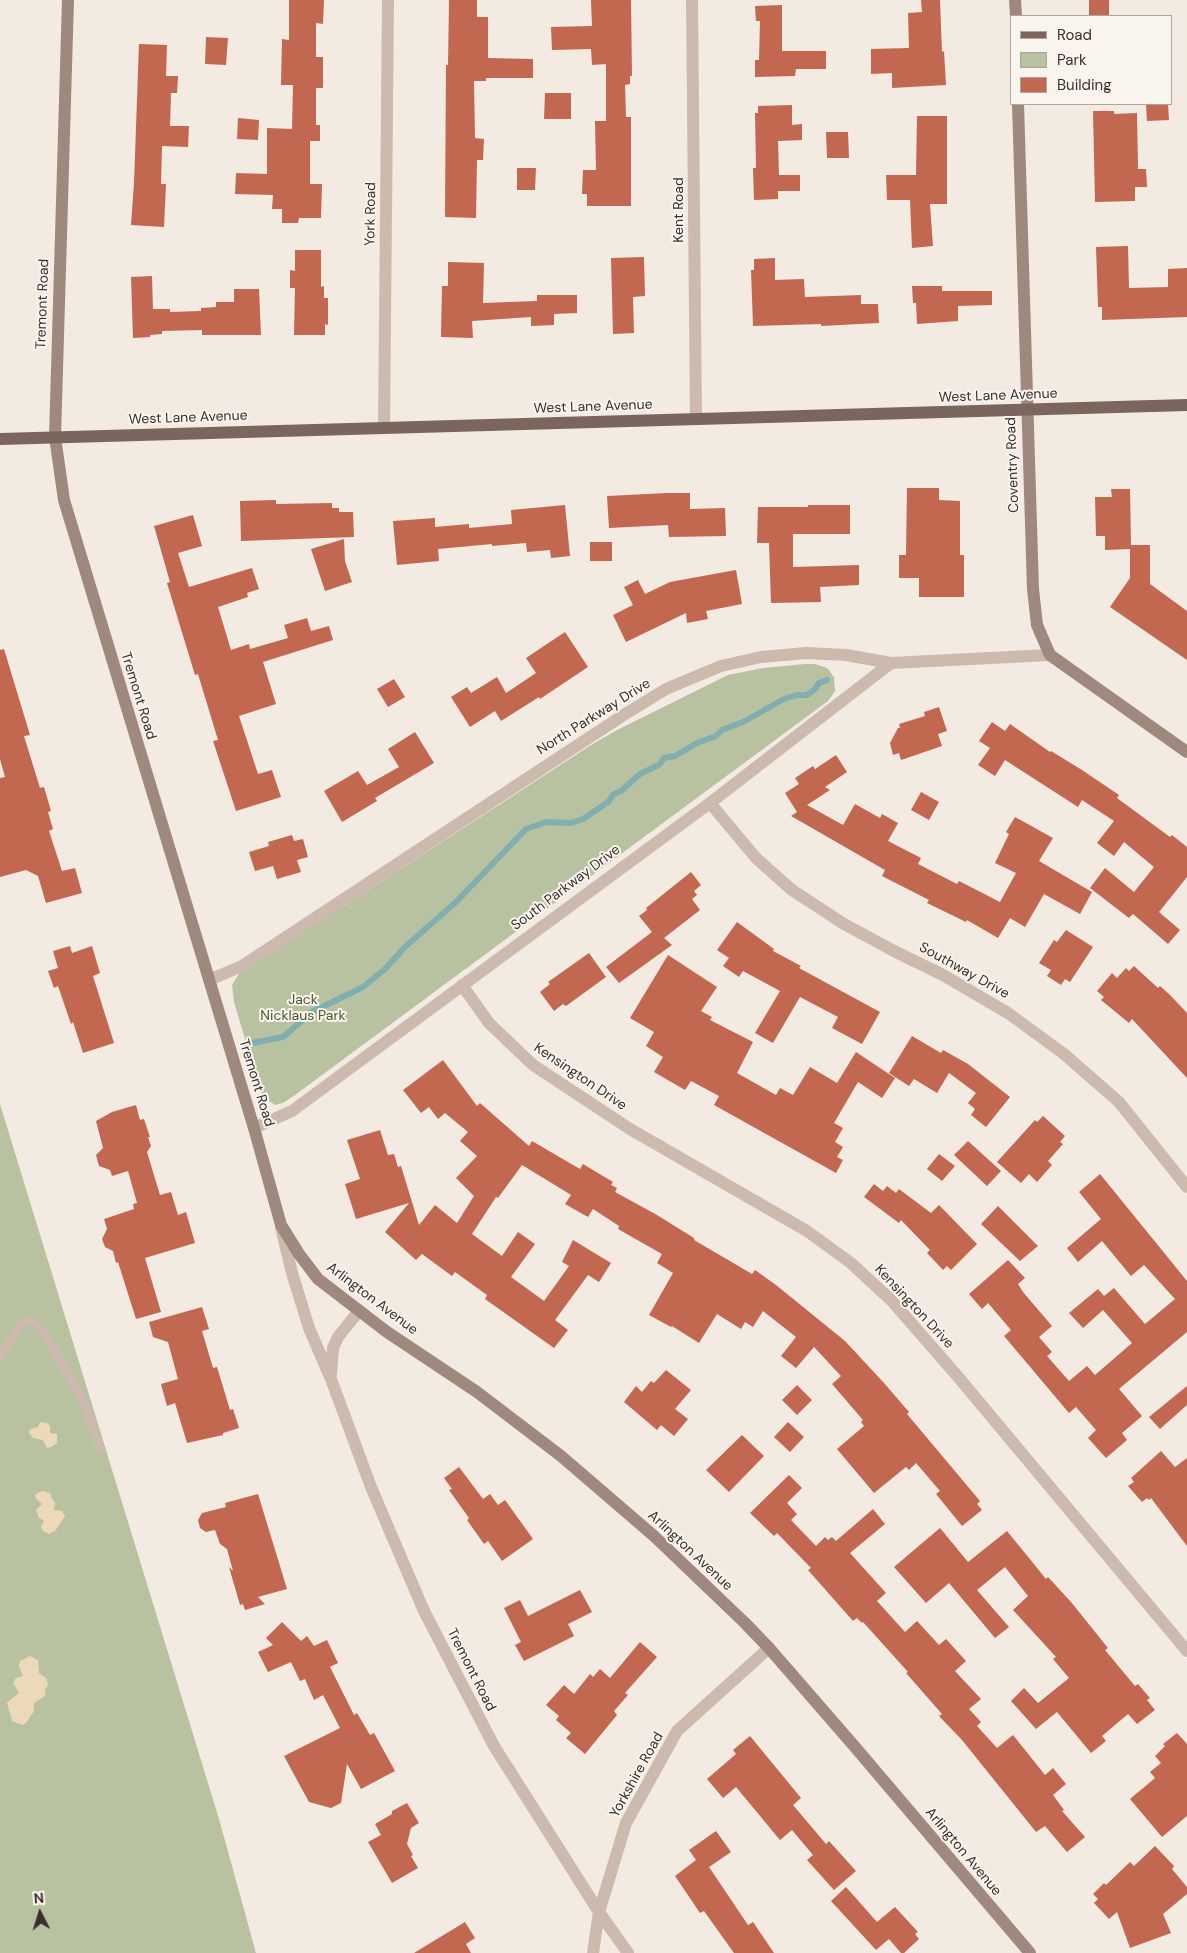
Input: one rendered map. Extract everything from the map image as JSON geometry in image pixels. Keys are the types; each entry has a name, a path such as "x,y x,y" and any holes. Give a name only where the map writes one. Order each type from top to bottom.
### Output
{"main road":[{"name":"West Lane Avenue","path":"0,439 1187,405"}],"street":[{"name":"Tremont Road","path":"68,0 55,437 64,500 254,1128 281,1225 292,1273 309,1328 331,1378 371,1488 424,1611 494,1746 599,1912 628,1953"},
{"name":"York Road","path":"384,428 388,0"},
{"name":"Kent Road","path":"692,0 696,419"},
{"path":"1015,0 1016,15"},
{"name":"Coventry Road","path":"1018,105 1033,589 1037,624 1050,655"},
{"name":"North Parkway Drive","path":"209,980 242,966 613,721 666,689 721,666 762,657 806,653 846,655 891,663 1050,655"},
{"path":"1050,655 1187,752"},
{"name":"South Parkway Drive","path":"254,1128 292,1111 710,803 891,663"},
{"name":"Southway Drive","path":"710,803 756,858 792,890 844,924 943,975 1008,1013 1064,1054 1119,1102 1187,1187"},
{"name":"Kensington Drive","path":"462,985 489,1023 533,1065 630,1129 807,1231 850,1263 892,1301 959,1378 1187,1651"},
{"name":"Arlington Avenue","path":"281,1225 299,1254 318,1279 359,1311 476,1392 561,1456 654,1536 769,1648 1030,1953"},
{"name":"Tremont Road","path":"331,1378 333,1348 338,1337 359,1311"},
{"name":"Yorkshire Road","path":"593,1953 599,1912 626,1823 677,1731 769,1648"}],"lane":[{"path":"0,1357 20,1325 30,1320 43,1331 83,1401 101,1450"}],"green space":[{"name":"Jack Nicklaus Park","path":"815,664 827,668 834,677 835,691 828,701 295,1095 283,1103 275,1105 262,1096 234,1002 232,985 239,974 617,730 728,675 763,668"},
{"path":"0,1104 219,1819 256,1953 0,1953"}],"sand":[{"path":"40,1422 47,1423 50,1426 50,1433 57,1434 57,1443 51,1447 47,1448 43,1440 33,1438 29,1433 30,1429 38,1427"},
{"path":"43,1491 50,1493 55,1502 54,1510 62,1511 65,1516 55,1531 49,1534 43,1531 41,1527 44,1521 39,1518 36,1510 42,1504 36,1499 35,1495"},
{"path":"30,1656 38,1660 39,1673 47,1679 48,1685 45,1690 45,1696 34,1703 34,1711 23,1725 12,1721 7,1703 19,1693 13,1683 16,1678 23,1676 19,1666 20,1661"}],"building":[{"path":"289,0 324,0 323,24 316,23 316,57 323,57 323,88 316,88 316,125 320,125 320,141 310,141 310,184 322,184 321,218 299,218 298,223 282,223 282,209 272,209 273,195 235,194 236,173 267,174 267,128 292,129 293,85 281,85 282,39 289,40"},
{"path":"449,0 477,0 477,17 488,17 488,58 533,59 533,78 486,78 486,81 474,81 475,138 484,139 483,160 477,160 476,218 445,217 446,65 448,65"},
{"path":"591,0 631,0 632,76 630,76 630,84 625,85 626,117 631,117 631,206 587,206 587,194 582,194 583,170 596,170 595,121 606,121 606,64 592,65 591,49 552,50 551,27 592,26"},
{"path":"921,0 940,0 942,52 944,51 946,85 892,88 892,73 871,74 871,49 909,48 908,13 922,12"},
{"path":"1089,0 1109,0 1109,15 1089,15"},
{"path":"782,5 782,51 826,51 826,69 796,69 795,76 755,77 755,60 759,60 760,21 756,21 755,6"},
{"path":"206,37 228,38 226,65 205,64"},
{"path":"139,44 167,45 166,76 178,76 177,93 171,93 170,126 189,126 188,147 162,146 161,184 166,184 164,227 131,225"},
{"path":"545,93 571,93 571,119 544,119"},
{"path":"792,105 792,125 802,124 802,140 778,141 779,175 800,175 800,191 778,191 778,199 754,200 753,168 756,168 755,113 758,113 758,106"},
{"path":"1146,105 1168,105 1169,120 1147,121"},
{"path":"1093,111 1114,111 1114,114 1137,113 1138,169 1146,169 1147,187 1135,187 1135,201 1095,202"},
{"path":"917,116 947,116 947,204 930,204 933,246 912,248 910,200 887,200 886,175 916,175"},
{"path":"238,118 259,120 258,140 237,139"},
{"path":"826,132 848,132 849,158 827,158"},
{"path":"517,168 536,168 535,190 517,190"},
{"path":"1128,246 1129,288 1168,287 1168,269 1187,268 1187,317 1102,320 1102,307 1098,307 1096,247"},
{"path":"295,250 321,250 321,287 324,286 324,298 328,298 328,325 325,324 325,335 294,335 295,288 290,288 290,270 295,271"},
{"path":"644,257 645,296 633,297 634,333 613,334 611,258"},
{"path":"775,258 775,280 804,279 805,297 861,295 861,304 878,304 879,323 821,326 821,324 753,326 751,270 754,270 754,259"},
{"path":"448,262 484,263 483,303 537,301 537,295 577,295 577,313 554,314 554,325 531,326 531,317 472,321 473,338 441,337 442,286 448,286"},
{"path":"152,276 153,309 170,309 170,312 201,311 201,308 216,307 216,302 234,302 234,289 259,289 261,335 202,335 202,330 162,331 162,334 150,335 150,337 133,338 131,277"},
{"path":"912,286 942,286 942,291 992,291 992,305 958,306 958,321 917,324 916,303 913,303"},
{"path":"907,488 939,488 939,500 960,501 960,555 964,555 964,597 919,597 919,578 899,578 899,555 906,555"},
{"path":"1111,489 1130,489 1131,545 1150,545 1150,584 1187,611 1187,660 1110,607 1130,578 1130,549 1105,550 1105,536 1096,536 1095,497 1112,497"},
{"path":"690,493 690,509 725,508 726,536 669,537 668,525 609,528 607,496"},
{"path":"276,500 276,504 332,503 332,508 339,508 339,512 353,512 354,537 241,541 240,501"},
{"path":"565,505 570,556 551,558 550,550 527,552 526,543 492,546 492,544 438,549 439,561 397,565 393,521 435,518 435,527 469,524 469,528 512,524 511,510"},
{"path":"808,505 850,505 850,534 793,534 793,567 859,565 859,585 820,587 821,602 771,603 769,543 757,543 758,507 808,507"},
{"path":"193,515 202,546 178,553 189,587 252,568 259,589 247,593 248,597 218,607 231,650 249,644 250,649 288,638 284,625 307,618 311,631 329,626 333,640 263,662 276,704 239,716 258,774 272,770 281,797 236,811 213,741 218,740 198,674 195,675 167,583 170,582 154,526"},
{"path":"344,539 345,561 352,582 325,591 311,549"},
{"path":"590,542 612,542 612,561 590,561"},
{"path":"736,570 742,604 706,611 708,619 687,623 686,613 626,642 613,615 633,605 624,587 638,580 645,594 670,582"},
{"path":"565,632 588,667 540,699 539,697 501,721 495,711 470,727 451,697 467,687 471,693 497,677 506,693 536,673 526,658"},
{"path":"4,649 30,735 24,736 40,788 44,787 51,811 48,812 53,829 49,831 62,871 75,868 82,893 46,903 38,876 26,870 0,877 0,778 5,777 0,759 0,650"},
{"path":"394,679 405,697 388,707 377,689"},
{"path":"939,707 947,731 938,734 942,746 901,760 899,753 893,755 890,743 898,728 900,728 899,724 925,716 924,712"},
{"path":"992,722 1005,731 1010,724 1050,752 1082,770 1119,795 1117,798 1170,837 1172,835 1187,847 1187,877 1159,912 1180,930 1168,944 1133,914 1129,918 1090,888 1105,868 1134,892 1154,867 1124,842 1114,856 1097,843 1114,821 1082,800 1078,807 1005,760 995,776 978,765 990,748 979,741"},
{"path":"415,732 434,763 375,798 377,801 342,822 324,791 358,771 367,785 399,767 388,749"},
{"path":"836,755 847,772 825,787 830,790 807,805 843,825 855,804 880,818 882,814 898,823 888,841 921,858 918,864 957,884 959,881 1000,902 1016,873 995,863 1009,834 1006,832 1015,817 1053,838 1039,861 1092,892 1080,914 1044,894 1025,927 1010,918 998,938 967,920 966,922 927,903 929,900 882,876 885,870 791,816 797,812 785,793 799,784 795,778 813,766 815,769"},
{"path":"921,792 939,802 929,820 911,810"},
{"path":"292,835 294,841 303,839 308,857 297,860 301,872 277,879 273,866 255,871 249,852 269,846 268,842"},
{"path":"691,872 701,885 694,891 697,895 692,899 700,910 664,938 672,945 619,983 606,967 652,932 639,916 647,910 646,908"},
{"path":"737,922 774,949 773,951 801,966 799,968 880,1012 862,1044 832,1028 838,1017 800,997 773,1043 755,1033 780,991 743,971 739,977 723,966 729,958 717,950"},
{"path":"1066,930 1093,947 1070,982 1065,979 1061,985 1047,976 1051,970 1039,963 1054,940 1057,942"},
{"path":"70,946 72,953 92,946 100,973 93,976 114,1043 83,1053 58,986 54,988 48,971 58,968 53,951"},
{"path":"589,953 606,977 566,1006 563,1004 554,1011 540,992 550,984 548,982"},
{"path":"668,955 717,987 701,1011 712,1017 710,1020 753,1042 737,1073 776,1095 780,1088 793,1095 810,1067 837,1083 856,1052 895,1078 882,1098 858,1082 834,1123 843,1128 835,1142 843,1147 837,1157 843,1160 836,1173 714,1105 719,1096 691,1081 685,1090 654,1072 663,1057 646,1046 654,1032 630,1018"},
{"path":"1134,966 1158,988 1160,986 1187,1013 1187,1078 1132,1019 1129,1023 1101,1000 1104,997 1097,991 1112,973 1117,978 1126,968 1129,971"},
{"path":"912,1036 941,1053 943,1050 968,1064 1010,1097 986,1127 971,1115 975,1109 968,1103 976,1093 949,1073 937,1093 914,1079 909,1086 889,1073"},
{"path":"443,1060 477,1106 480,1103 529,1146 532,1141 580,1169 583,1164 613,1182 611,1185 617,1188 615,1192 657,1215 694,1238 694,1240 752,1274 755,1270 845,1341 909,1412 907,1414 980,1501 977,1504 982,1510 962,1526 936,1494 940,1491 916,1463 909,1470 906,1467 874,1493 837,1449 864,1426 861,1422 863,1420 832,1384 841,1376 814,1347 796,1368 781,1356 796,1337 763,1311 753,1327 745,1322 741,1329 717,1314 699,1343 672,1326 649,1315 673,1273 657,1263 662,1254 618,1229 619,1226 593,1209 588,1217 565,1204 571,1195 522,1165 498,1198 496,1197 472,1234 502,1256 518,1232 535,1244 511,1277 544,1301 569,1266 562,1262 573,1240 611,1263 599,1282 588,1275 555,1320 568,1330 554,1348 485,1299 487,1295 455,1272 452,1276 422,1254 416,1260 385,1232 409,1203 356,1219 345,1184 360,1179 347,1140 380,1130 388,1155 394,1154 398,1167 401,1166 419,1225 435,1205 457,1223 474,1196 456,1178 477,1156 460,1141 468,1132 445,1113 438,1119 429,1107 421,1113 403,1090"},
{"path":"136,1105 140,1120 144,1119 150,1137 148,1137 151,1146 147,1152 160,1195 171,1192 178,1215 186,1212 195,1243 145,1258 161,1312 136,1319 118,1262 116,1263 113,1251 105,1247 102,1239 107,1229 104,1219 134,1209 133,1204 137,1203 128,1171 112,1176 110,1170 99,1166 96,1155 103,1148 96,1121 112,1112"},
{"path":"1043,1116 1065,1136 1060,1142 1063,1144 1048,1161 1052,1165 1037,1182 1029,1174 1021,1183 997,1162 1035,1120 1037,1122"},
{"path":"968,1141 1001,1171 987,1186 954,1155"},
{"path":"939,1154 955,1166 942,1181 927,1169"},
{"path":"1100,1174 1187,1281 1187,1332 1119,1389 1142,1416 1122,1433 1127,1440 1106,1458 1088,1438 1096,1430 1076,1407 1069,1413 1004,1336 1011,1330 988,1303 982,1309 969,1294 1008,1260 1025,1278 1018,1284 1023,1292 1052,1326 1039,1337 1052,1352 1047,1356 1069,1381 1087,1366 1095,1375 1132,1343 1103,1310 1083,1328 1069,1313 1098,1289 1104,1296 1114,1288 1145,1324 1175,1299 1144,1265 1131,1276 1102,1241 1078,1262 1067,1248 1101,1219 1079,1192"},
{"path":"874,1184 883,1191 887,1186 896,1193 899,1189 931,1213 939,1205 977,1244 951,1270 947,1266 943,1270 927,1253 930,1250 901,1220 899,1223 864,1197"},
{"path":"998,1206 1038,1246 1020,1261 981,1224"},
{"path":"202,1307 209,1329 202,1331 213,1368 217,1367 230,1410 233,1409 239,1428 223,1433 223,1435 187,1443 175,1403 167,1406 161,1384 178,1379 168,1342 153,1337 149,1322"},
{"path":"666,1370 691,1390 675,1409 688,1419 674,1436 661,1425 657,1430 624,1402 636,1386 642,1392 651,1381 654,1383"},
{"path":"797,1385 812,1400 797,1415 782,1400"},
{"path":"1187,1386 1187,1405 1160,1429 1149,1417"},
{"path":"788,1422 804,1437 790,1452 774,1437"},
{"path":"742,1435 764,1456 729,1492 706,1470"},
{"path":"1161,1451 1175,1467 1187,1458 1187,1546 1151,1498 1149,1500 1147,1498 1142,1502 1128,1486 1134,1482 1131,1478"},
{"path":"459,1467 483,1499 490,1494 498,1505 505,1500 533,1539 502,1561 488,1541 484,1544 467,1520 469,1518 449,1490 452,1489 444,1478"},
{"path":"789,1475 802,1488 787,1503 797,1514 791,1520 816,1546 825,1537 828,1540 832,1537 836,1541 873,1509 885,1524 850,1553 886,1593 877,1601 905,1632 917,1621 939,1645 946,1639 966,1661 955,1671 981,1699 969,1709 981,1722 977,1726 997,1748 1013,1735 1045,1775 1053,1768 1066,1784 1053,1795 1064,1810 1062,1811 1085,1837 1067,1852 1045,1826 1036,1832 962,1740 939,1716 942,1714 906,1673 908,1672 863,1622 857,1618 853,1621 808,1570 811,1568 777,1533 774,1536 750,1513"},
{"path":"258,1494 287,1589 258,1597 265,1604 245,1610 243,1604 240,1605 229,1567 233,1571 227,1549 220,1544 215,1530 206,1532 200,1528 198,1520 202,1513 226,1507 225,1503"},
{"path":"940,1528 968,1562 1007,1531 1046,1579 1048,1577 1071,1602 1108,1648 1105,1650 1135,1686 1138,1684 1150,1698 1147,1700 1155,1710 1137,1724 1128,1714 1102,1736 1106,1741 1091,1753 1057,1712 1036,1729 1011,1701 1024,1688 1038,1703 1069,1678 1053,1659 1056,1657 1013,1610 1028,1596 1005,1567 977,1590 1009,1627 995,1638 949,1583 926,1603 894,1567"},
{"path":"580,1590 592,1612 568,1624 574,1636 524,1661 515,1645 521,1642 504,1608 520,1600 528,1616"},
{"path":"282,1622 301,1641 307,1636 314,1646 327,1640 338,1663 330,1667 354,1715 357,1713 370,1735 374,1733 395,1771 361,1789 347,1764 341,1803 331,1808 309,1802 284,1756 340,1728 323,1695 314,1700 305,1679 300,1681 291,1662 268,1672 258,1652 273,1645 266,1638"},
{"path":"640,1642 657,1657 625,1693 628,1695 614,1711 617,1715 585,1754 566,1738 571,1733 556,1720 559,1716 546,1705 564,1685 574,1694 590,1674 593,1677 600,1669 610,1678"},
{"path":"1177,1733 1187,1744 1187,1816 1162,1837 1130,1799 1155,1778 1150,1772 1161,1763 1155,1756 1165,1746 1163,1744"},
{"path":"750,1736 801,1798 793,1805 826,1844 829,1841 856,1871 834,1890 807,1860 813,1855 792,1830 780,1840 736,1787 723,1798 707,1779 736,1754 733,1750"},
{"path":"407,1803 419,1823 411,1828 407,1844 418,1868 392,1883 368,1842 381,1835 375,1824 392,1814 392,1811"},
{"path":"716,1831 731,1852 709,1867 748,1925 753,1922 774,1953 734,1953 704,1911 700,1913 675,1876 696,1860 689,1850"},
{"path":"1155,1846 1174,1866 1172,1869 1187,1887 1187,1894 1163,1914 1171,1933 1130,1948 1117,1912 1109,1919 1094,1903 1098,1899 1093,1894 1104,1883 1106,1885 1130,1862 1134,1866"},
{"path":"846,1887 877,1922 895,1907 918,1932 915,1934 919,1939 904,1953 901,1953 889,1939 876,1950 831,1901"},
{"path":"465,1922 475,1938 466,1944 471,1953 414,1953"}],"waterway":[{"path":"252,1043 283,1037 312,1012 363,987 385,969 406,946 456,902 526,829 546,822 571,823 583,819 608,802 614,794 621,791 640,774 659,765 664,758 675,756 697,743 716,736 722,730 743,722 784,699 797,695 807,695 819,683 827,680"}]}
